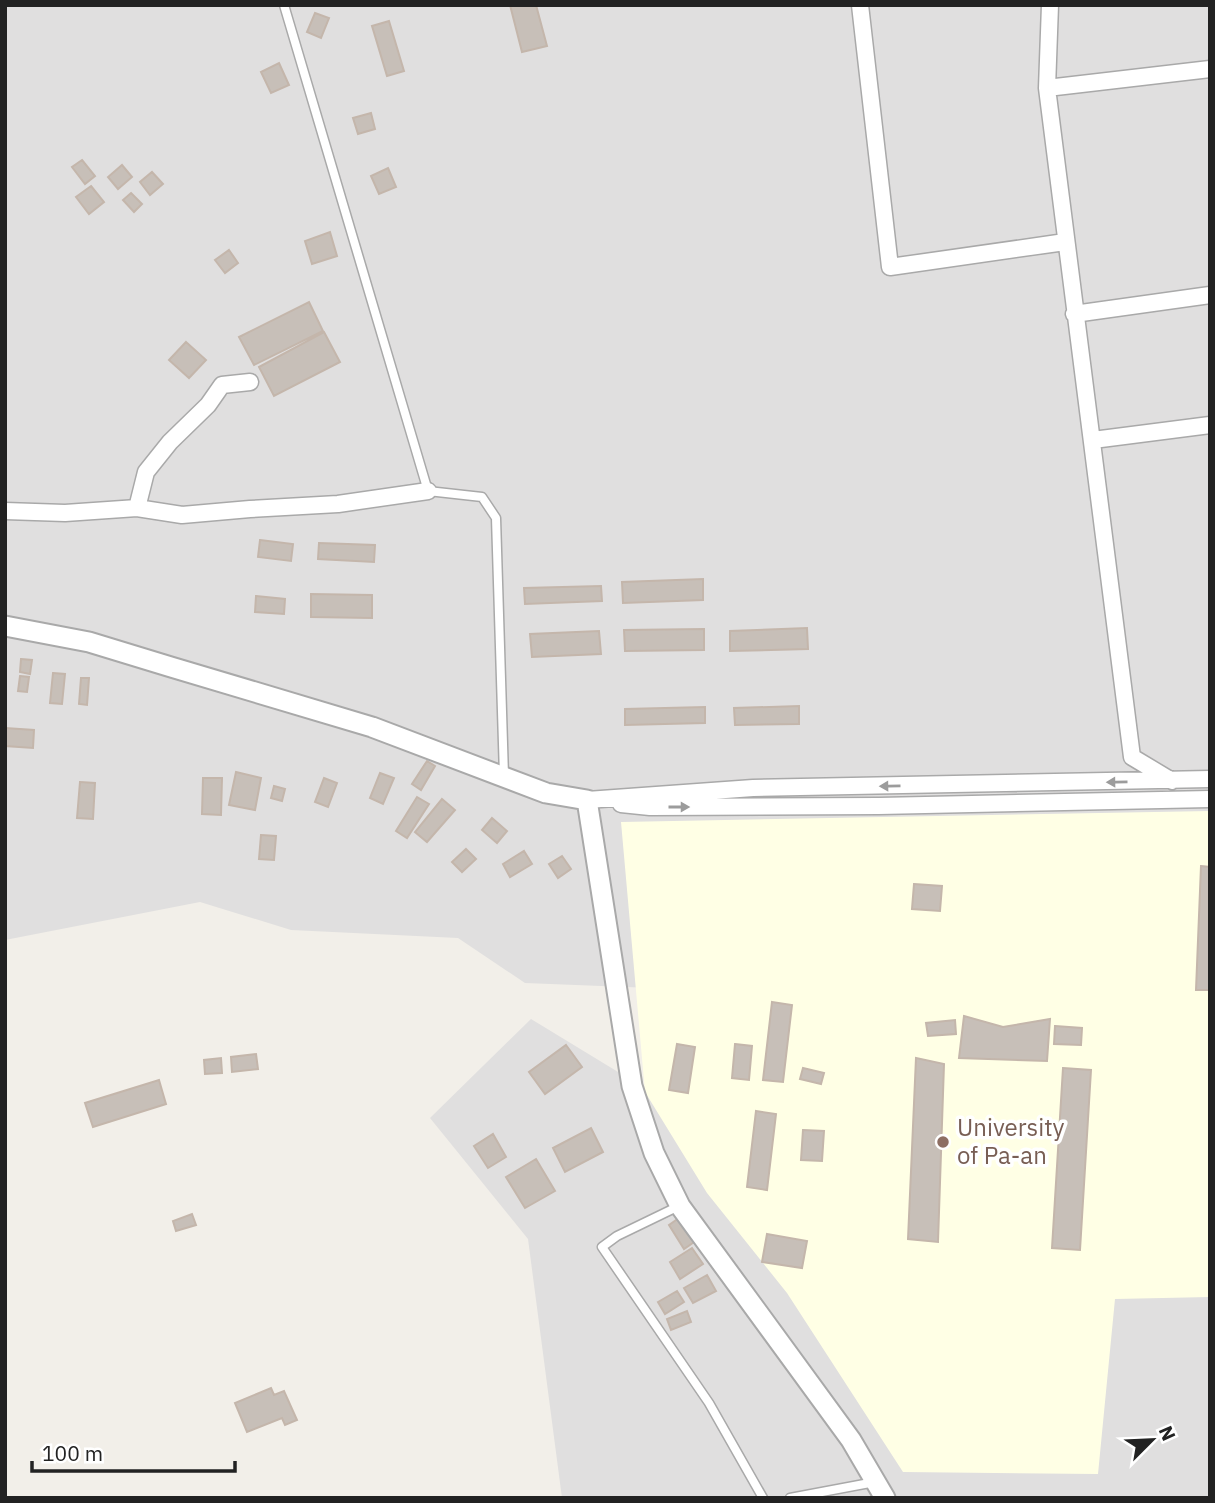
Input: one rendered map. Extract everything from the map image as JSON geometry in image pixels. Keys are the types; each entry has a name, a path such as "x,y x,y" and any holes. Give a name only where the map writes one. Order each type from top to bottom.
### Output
{"street":[{"path":"860,5 890,267 1065,242"},
{"path":"1050,5 1047,88 1132,757 1172,781"},
{"path":"1047,88 1210,69"},
{"path":"1074,314 1210,295"},
{"path":"137,508 146,472 170,442 208,405 222,385 250,382"},
{"path":"1093,440 1210,425"},
{"path":"5,511 65,513 137,508 182,516 338,504 428,491"},
{"path":"5,626 89,642 347,720 546,793 587,800 650,807 754,807 1210,799"},
{"path":"587,800 753,788 1210,779"},
{"path":"753,788 754,807"},
{"path":"587,800 632,1086 654,1153 680,1206 851,1440 880,1490"}],"lane":[{"path":"284,5 428,491 482,496 496,518 504,777"},
{"path":"1172,781 1172,800"},
{"path":"998,803 999,784"},
{"path":"1017,784 1017,803"},
{"path":"680,1206 617,1236 602,1247 709,1403 763,1498"},
{"path":"790,1498 880,1490"}],"shaded area":[{"path":"5,5 1210,5 1210,1498 562,1498 528,1239 430,1118 531,1019 646,1089 652,988 525,983 458,938 291,930 200,902 5,940"},
{"name":"University of Pa-an","path":"1210,811 1210,1297 1115,1299 1098,1474 903,1472 787,1293 707,1193 645,1092 621,822"}],"building":[{"path":"510,5 536,5 547,46 522,52"},
{"path":"315,13 329,18 321,38 307,32"},
{"path":"389,21 404,71 387,76 372,26"},
{"path":"279,63 289,85 271,93 261,72"},
{"path":"371,113 375,129 358,134 353,118"},
{"path":"82,160 95,176 85,184 72,167"},
{"path":"122,165 132,177 118,189 108,177"},
{"path":"388,168 396,187 379,194 371,176"},
{"path":"152,172 163,184 150,195 140,182"},
{"path":"91,186 104,202 89,214 76,197"},
{"path":"131,193 142,204 134,212 123,200"},
{"path":"330,232 337,256 312,264 305,241"},
{"path":"229,250 238,263 225,273 215,260"},
{"path":"309,302 323,331 254,365 239,337"},
{"path":"324,332 340,362 274,396 259,367"},
{"path":"186,342 206,360 189,378 169,360"},
{"path":"260,540 293,544 291,561 258,557"},
{"path":"319,543 375,545 374,562 318,559"},
{"path":"703,579 703,600 623,603 622,582"},
{"path":"601,586 602,601 525,604 524,588"},
{"path":"311,594 372,595 372,618 311,617"},
{"path":"256,596 285,599 284,614 255,612"},
{"path":"807,628 808,649 730,651 730,631"},
{"path":"704,629 704,650 625,651 624,630"},
{"path":"599,631 601,654 532,657 530,634"},
{"path":"21,659 32,660 30,674 20,672"},
{"path":"53,673 65,674 62,704 50,703"},
{"path":"20,676 29,677 27,692 18,691"},
{"path":"81,678 89,678 87,705 79,704"},
{"path":"799,706 799,724 735,725 734,708"},
{"path":"705,707 705,723 625,725 625,709"},
{"path":"5,728 34,730 33,748 5,746"},
{"path":"427,761 435,766 421,790 412,784"},
{"path":"236,772 261,778 255,810 229,805"},
{"path":"380,773 394,778 383,804 370,798"},
{"path":"203,778 222,778 221,815 202,814"},
{"path":"324,778 337,783 328,807 315,802"},
{"path":"80,782 95,783 93,819 77,818"},
{"path":"274,786 285,789 282,801 271,798"},
{"path":"417,797 429,804 407,838 396,831"},
{"path":"442,799 455,810 427,842 415,832"},
{"path":"492,818 507,831 497,843 482,830"},
{"path":"261,835 276,836 274,860 259,859"},
{"path":"466,849 476,859 462,872 452,862"},
{"path":"524,851 532,864 510,877 503,864"},
{"path":"562,856 571,869 558,878 549,864"},
{"path":"1201,866 1210,867 1210,990 1196,990"},
{"path":"914,884 942,886 940,911 912,909"},
{"path":"772,1002 792,1005 783,1082 763,1080"},
{"path":"964,1016 1003,1027 1050,1019 1047,1061 959,1058"},
{"path":"955,1020 956,1034 928,1036 926,1023"},
{"path":"1055,1026 1082,1028 1081,1045 1054,1044"},
{"path":"677,1044 695,1047 688,1093 669,1090"},
{"path":"735,1044 752,1046 749,1080 732,1078"},
{"path":"566,1045 582,1067 545,1094 529,1072"},
{"path":"256,1054 258,1069 232,1072 231,1057"},
{"path":"221,1058 222,1073 205,1074 204,1060"},
{"path":"916,1058 944,1064 938,1242 908,1239"},
{"path":"803,1068 824,1073 821,1084 800,1079"},
{"path":"1063,1068 1091,1070 1080,1250 1052,1248"},
{"path":"159,1080 166,1104 93,1127 85,1103"},
{"path":"756,1111 776,1114 767,1190 747,1187"},
{"path":"591,1128 603,1152 565,1172 553,1148"},
{"path":"803,1130 824,1131 822,1161 801,1160"},
{"path":"493,1134 506,1157 488,1168 474,1146"},
{"path":"536,1159 555,1191 525,1208 506,1177"},
{"path":"192,1214 196,1225 176,1231 173,1221"},
{"path":"682,1216 697,1240 684,1249 669,1225"},
{"path":"767,1234 807,1241 802,1268 762,1262"},
{"path":"692,1248 703,1264 680,1279 670,1262"},
{"path":"707,1275 716,1291 693,1303 684,1288"},
{"path":"677,1291 684,1302 665,1314 658,1302"},
{"path":"687,1311 691,1322 671,1330 667,1319"},
{"path":"271,1388 274,1395 284,1391 297,1420 285,1425 282,1418 247,1432 235,1403"}],"place":[{"name":"University of Pa-an","path":"943,1142"}]}
